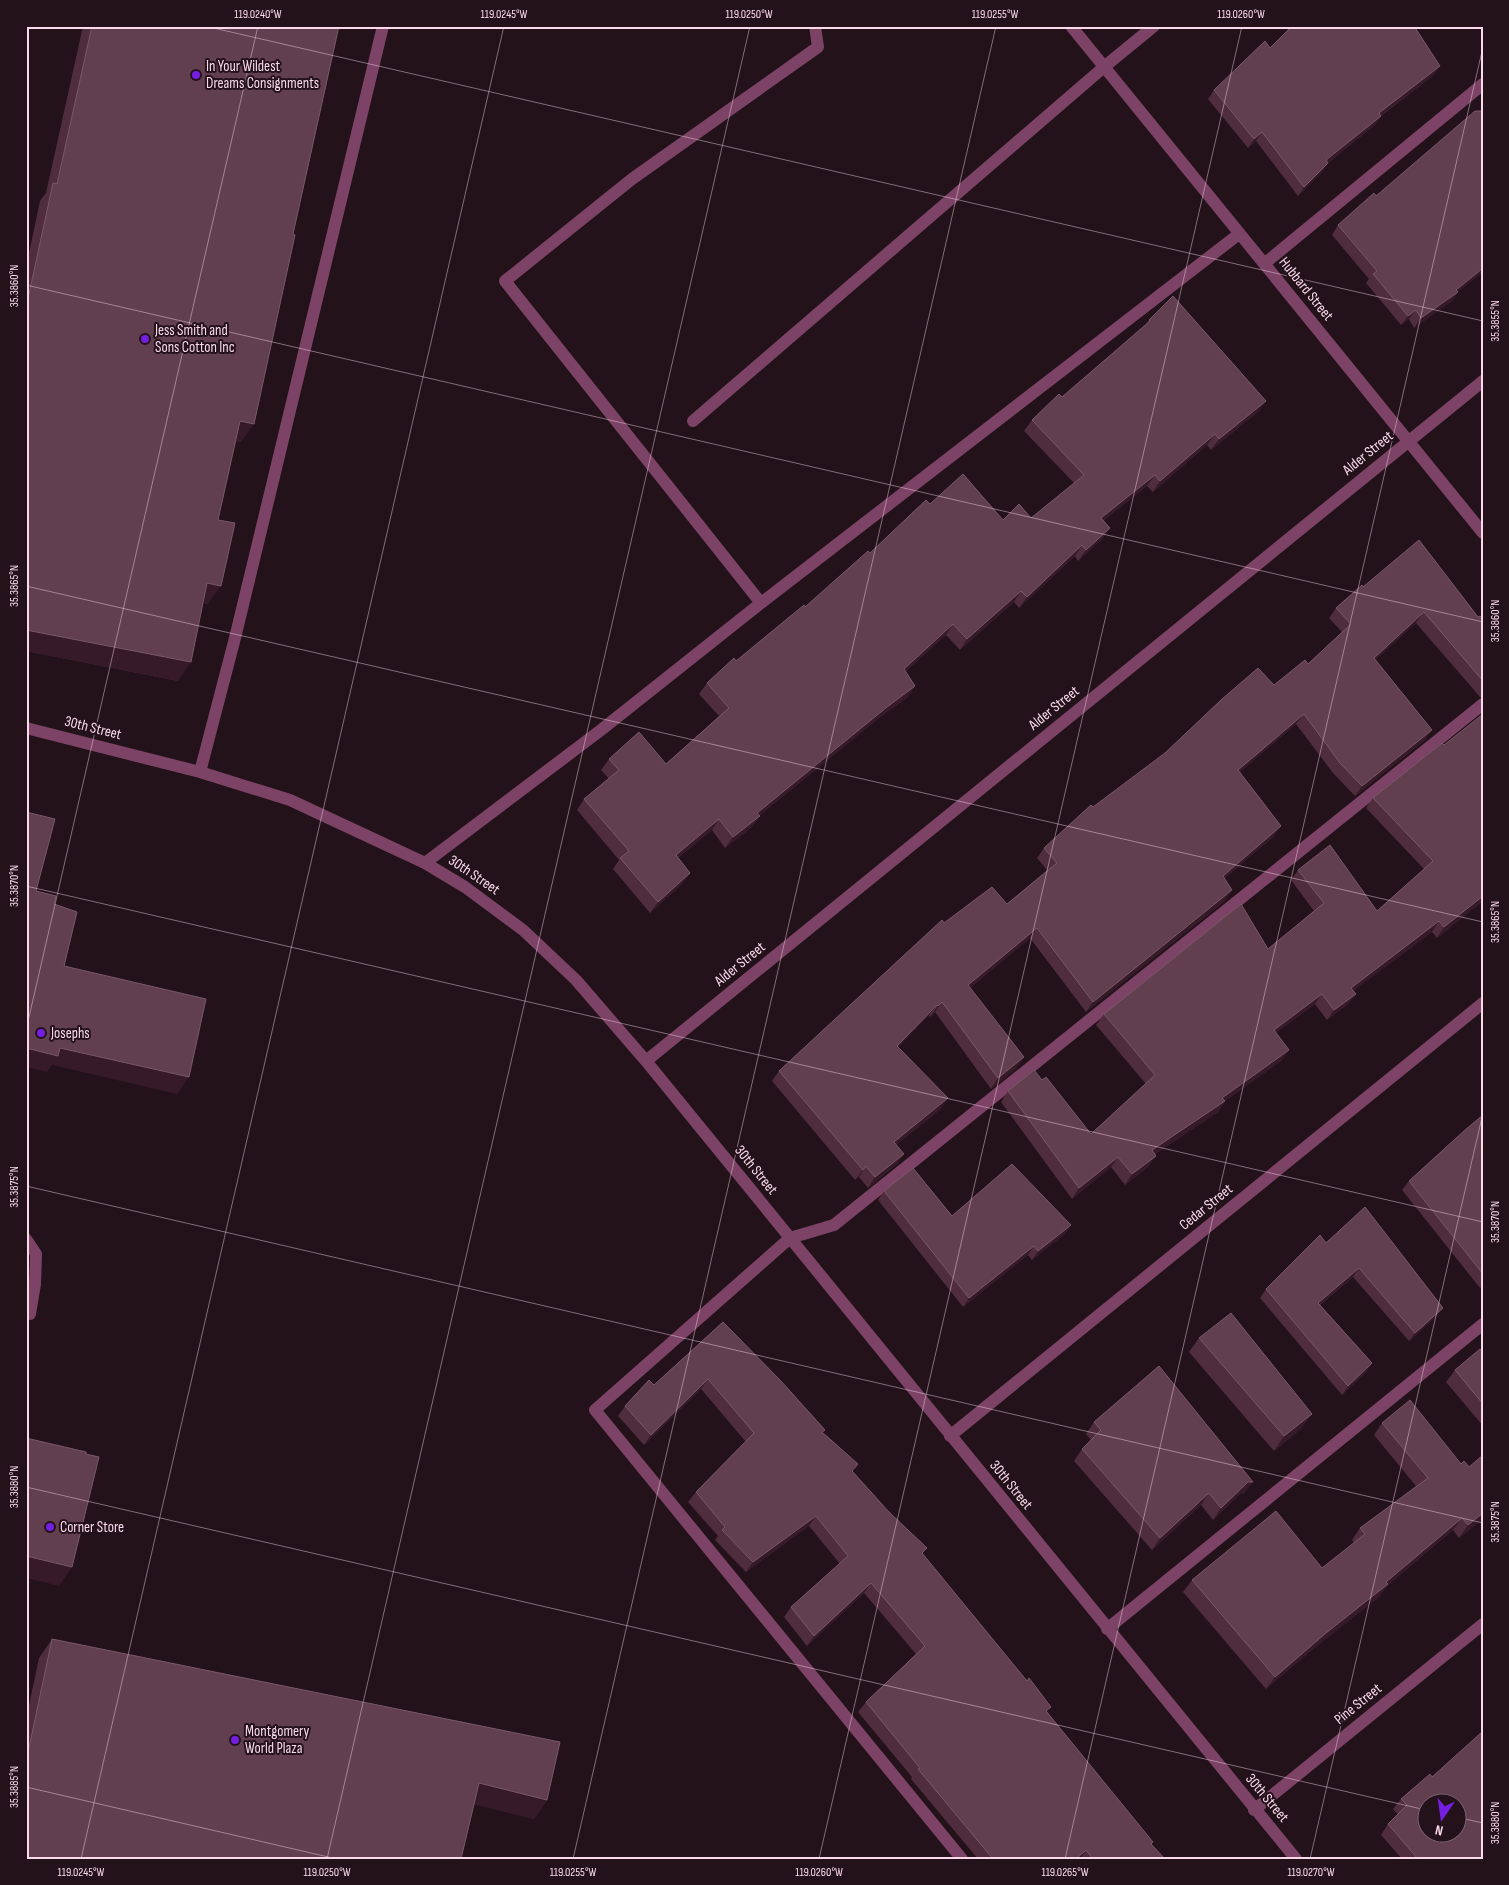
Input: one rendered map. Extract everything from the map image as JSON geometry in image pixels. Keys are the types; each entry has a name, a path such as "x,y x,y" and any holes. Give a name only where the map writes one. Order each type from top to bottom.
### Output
{"street":[{"path":"200,772 235,638 383,26"},
{"path":"761,603 504,281 632,179 818,47 815,26"},
{"name":"Hubbard Street","path":"1071,26 1483,532"},
{"path":"694,421 1154,26"},
{"path":"1264,264 1483,84"},
{"path":"425,863 600,730 761,603 1240,234"},
{"name":"Alder Street","path":"646,1061 1483,381"},
{"path":"962,1859 595,1410 790,1238 834,1225 1483,704"},
{"name":"30th Street","path":"26,728 200,772 290,800 425,863 466,887 523,930 576,980 646,1061 1254,1810 1296,1859"},
{"name":"Cedar Street","path":"950,1436 1483,1003"},
{"path":"26,1239 36,1254 35,1284 30,1314"},
{"path":"1107,1628 1483,1324"},
{"name":"Pine Street","path":"1254,1810 1483,1624"}],"building":[{"path":"92,26 339,26 293,234 295,235 254,424 240,421 218,520 235,523 221,586 207,583 191,662 26,630 26,308 53,183 57,184"},
{"path":"1292,26 1414,26 1440,66 1379,113 1381,116 1326,160 1328,163 1304,187 1262,132 1254,139 1214,90 1265,41 1270,48"},
{"path":"1475,111 1483,111 1483,268 1456,290 1458,292 1421,318 1416,310 1408,316 1373,274 1377,271 1338,225 1374,193 1376,196"},
{"path":"1173,296 1266,401 1219,439 1215,434 1160,481 1155,475 1101,518 1110,528 1086,550 1082,545 1027,597 1021,591 967,639 953,624 904,669 915,686 757,813 760,816 733,837 719,819 676,855 690,873 658,902 620,858 629,851 584,799 619,770 609,759 639,732 666,764 729,708 707,683 734,658 736,661 804,605 805,607 868,551 870,553 926,500 930,504 963,474 1003,520 1019,504 1031,518 1084,475 1032,420 1059,394 1062,397 1150,321"},
{"path":"1419,540 1478,617 1480,616 1483,619 1483,681 1424,612 1374,658 1432,730 1362,786 1340,763 1304,714 1238,770 1281,826 1223,876 1232,890 1093,1002 1037,928 968,985 1024,1057 998,1078 942,1002 937,1005 897,1046 948,1098 894,1142 904,1154 875,1177 866,1166 863,1170 779,1071 942,920 944,923 992,887 1007,904 1057,863 1044,848 1091,805 1093,807 1165,753 1258,668 1274,685 1305,660 1308,664 1351,624 1336,608"},
{"path":"1483,714 1483,896 1444,927 1439,921 1351,988 1356,994 1334,1010 1322,994 1274,1030 1289,1050 1222,1098 1225,1101 1152,1150 1156,1156 1132,1174 1118,1157 1079,1188 1008,1091 1034,1070 1042,1080 1046,1077 1091,1134 1155,1075 1104,1014 1241,904 1268,949 1324,903 1298,870 1330,845 1377,911 1433,861 1373,798 1442,743 1444,745"},
{"path":"26,812 55,819 36,891 56,896 54,904 77,912 64,966 206,999 189,1077 60,1048 58,1056 26,1048"},
{"path":"1483,1115 1483,1274 1409,1181"},
{"path":"1012,1164 1071,1225 1038,1251 1034,1246 969,1298 884,1191 913,1168 952,1216"},
{"path":"1365,1207 1443,1308 1415,1333 1359,1268 1318,1303 1372,1363 1348,1386 1266,1289 1320,1235 1326,1243"},
{"path":"1231,1313 1312,1414 1284,1436 1199,1338"},
{"path":"723,1322 781,1381 825,1430 822,1432 858,1464 852,1471 889,1512 927,1548 922,1553 1027,1681 1029,1678 1051,1707 1046,1711 1153,1842 1151,1844 1165,1859 1093,1859 1086,1850 1076,1859 993,1859 918,1769 920,1768 866,1702 925,1646 871,1583 814,1636 791,1607 848,1556 816,1516 753,1562 722,1530 725,1527 696,1492 754,1433 708,1379 651,1435 625,1406 649,1380 654,1385"},
{"path":"1480,1349 1483,1353 1483,1404 1455,1370"},
{"path":"1159,1366 1253,1482 1248,1482 1221,1508 1209,1493 1160,1538 1082,1449 1101,1430 1094,1422"},
{"path":"1410,1400 1461,1464 1464,1461 1469,1467 1483,1455 1483,1513 1468,1525 1462,1518 1386,1582 1388,1584 1326,1633 1275,1677 1192,1580 1276,1511 1322,1568 1365,1534 1360,1528 1428,1478 1382,1423"},
{"name":"Corner Store","path":"26,1438 86,1452 86,1454 99,1457 72,1567 26,1556"},
{"name":"Montgomery World Plaza","path":"52,1639 560,1742 547,1800 479,1783 461,1859 26,1859 26,1762"},
{"path":"1483,1731 1483,1859 1418,1859 1388,1824 1407,1805 1401,1799 1430,1774 1432,1777"}],"place":[{"name":"In Your Wildest Dreams Consignments","path":"196,75"},
{"name":"Jess Smith and Sons Cotton Inc","path":"145,339"},
{"name":"Josephs","path":"41,1033"},
{"name":"Corner Store","path":"50,1527"},
{"name":"Montgomery World Plaza","path":"235,1740"}]}
